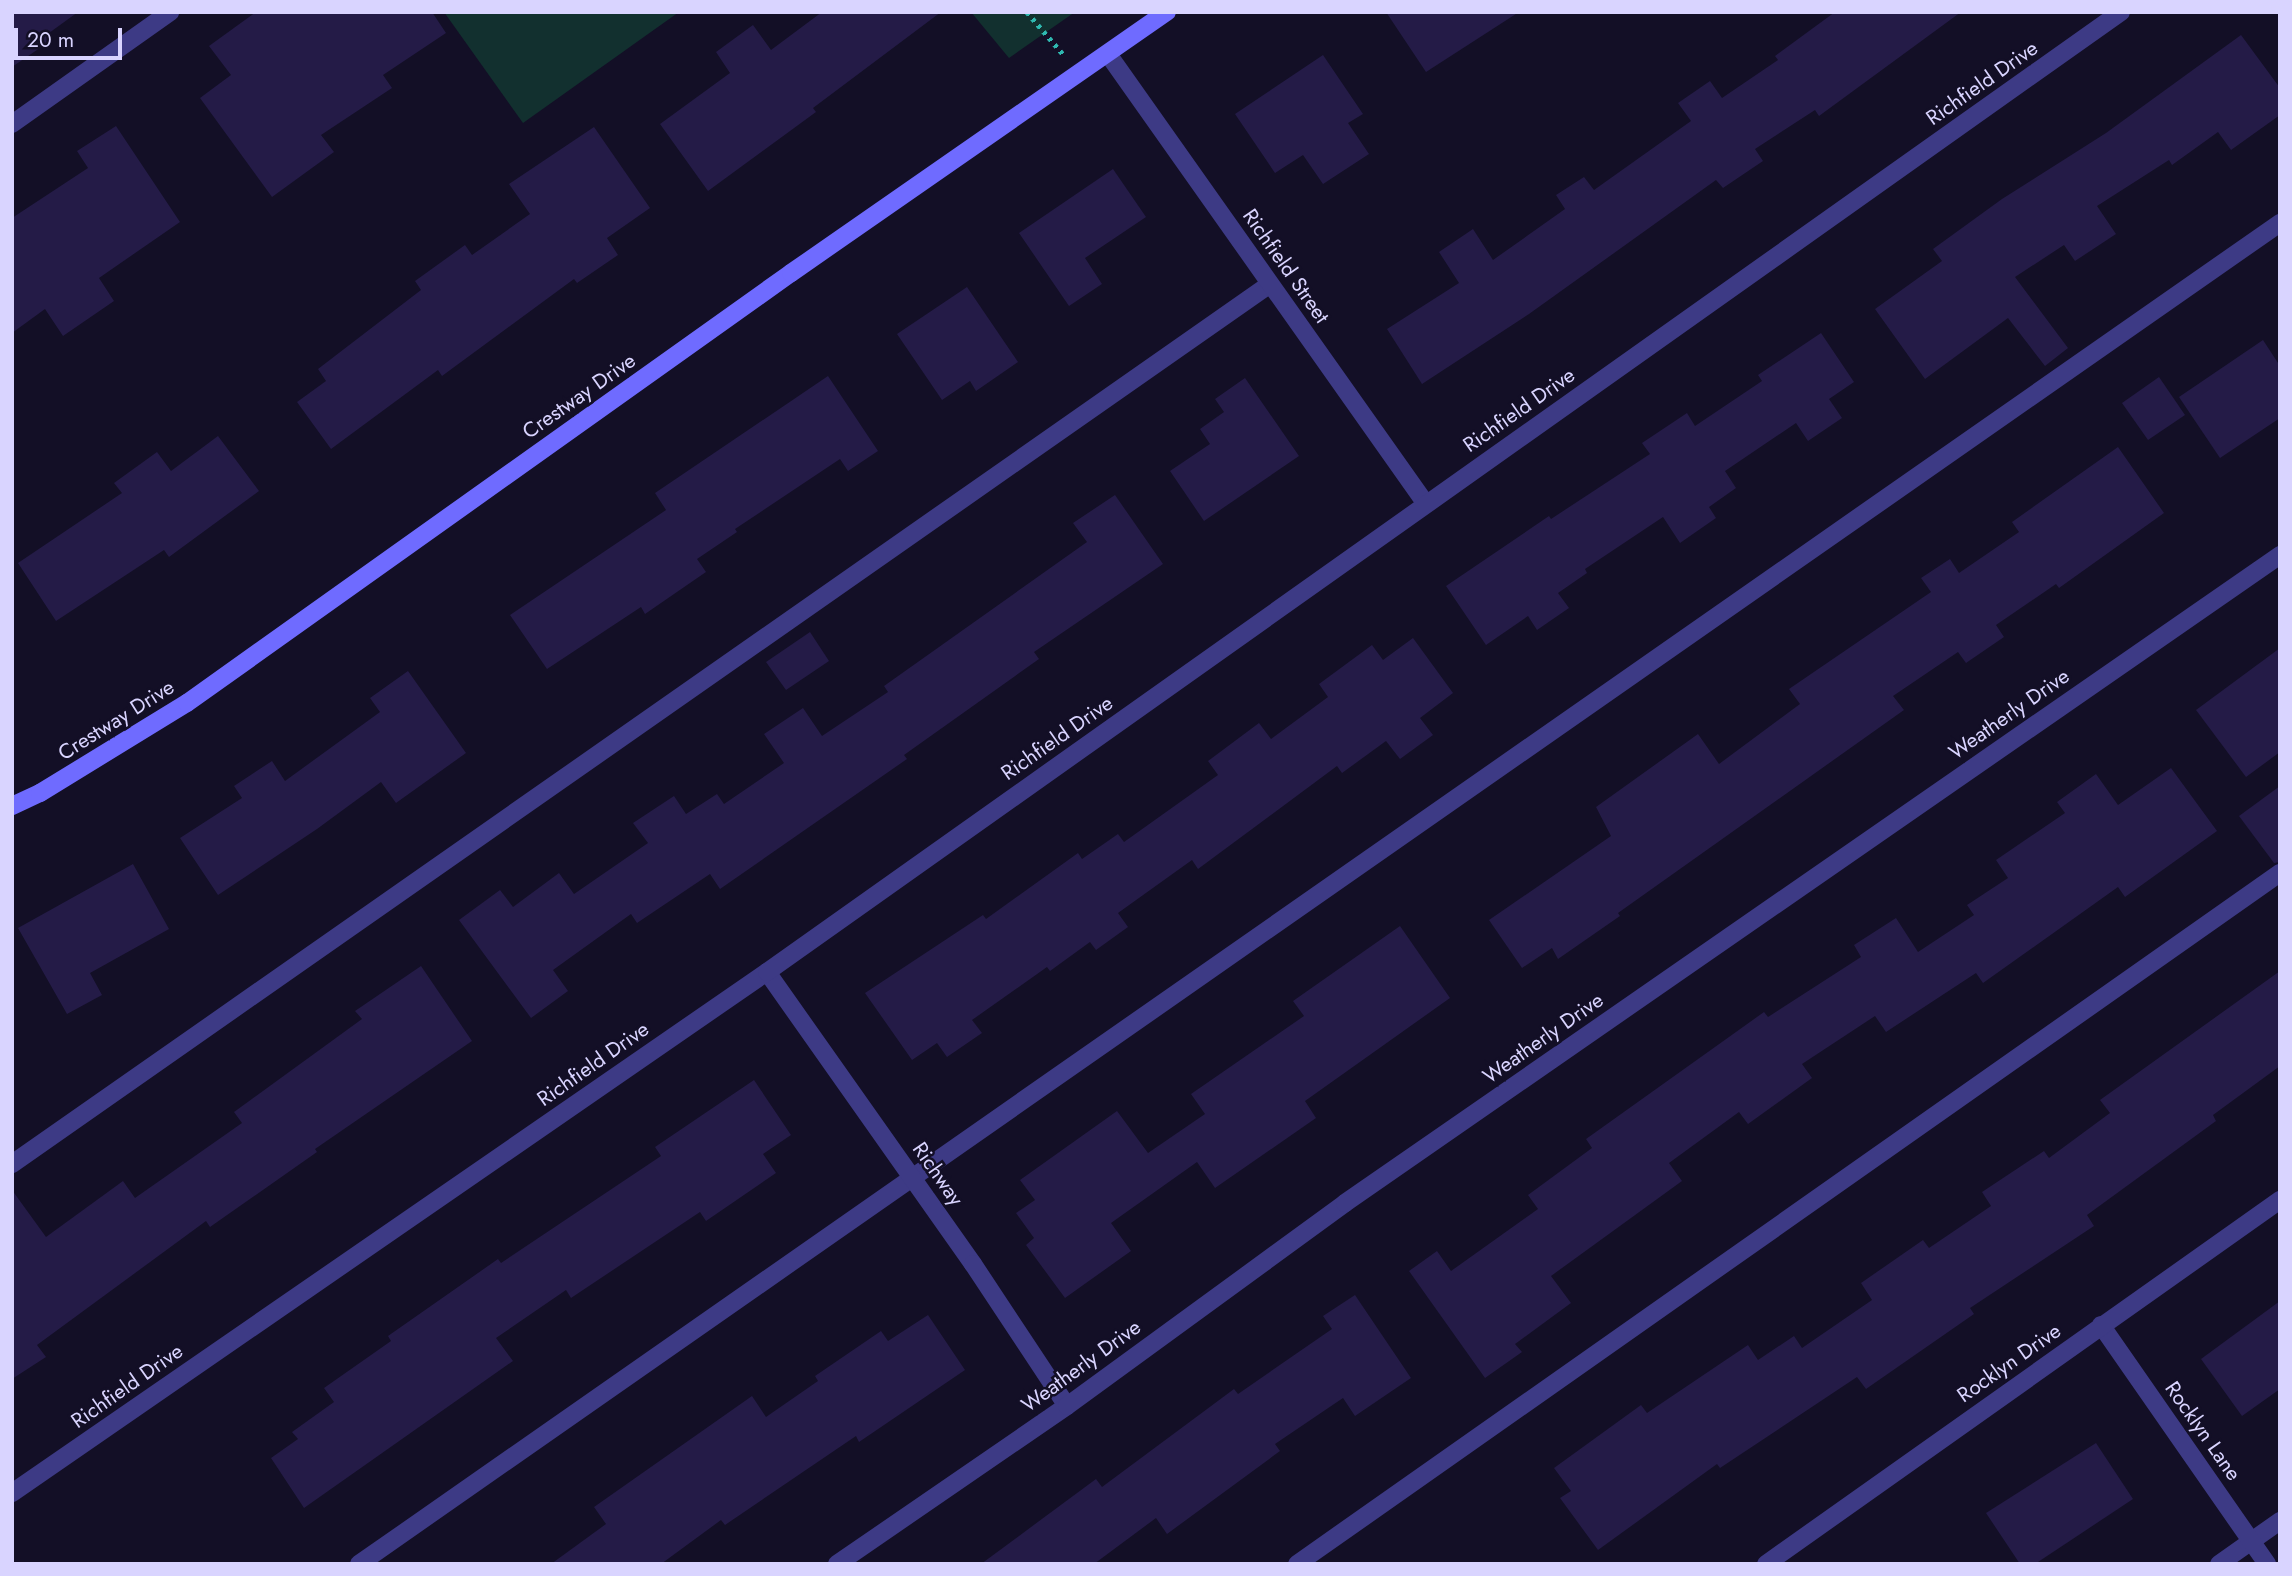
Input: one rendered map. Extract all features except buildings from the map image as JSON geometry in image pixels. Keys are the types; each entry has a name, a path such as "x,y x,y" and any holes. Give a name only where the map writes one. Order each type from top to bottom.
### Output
{"main road":[{"name":"Crestway Drive","path":"12,806 40,793 187,703 791,273 1167,12"}],"street":[{"path":"12,124 170,12"},
{"name":"Richfield Drive","path":"12,1493 767,972 2122,12"},
{"name":"Richfield Street","path":"1108,54 1426,504"},
{"path":"359,1564 2280,223"},
{"path":"12,1164 1270,284"},
{"name":"Weatherly Drive","path":"837,1564 1067,1405 1345,1203 2280,555"},
{"path":"1297,1564 2280,873"},
{"name":"Richway","path":"767,972 1067,1405"},
{"name":"Rocklyn Drive","path":"1766,1564 2280,1200"},
{"name":"Rocklyn Lane","path":"2101,1325 2267,1564"},
{"path":"2219,1564 2280,1521"}],"path":[{"path":"1027,12 1079,74"}],"green space":[{"path":"444,12 679,12 523,123"},
{"path":"971,12 1075,12 1009,58"}]}
